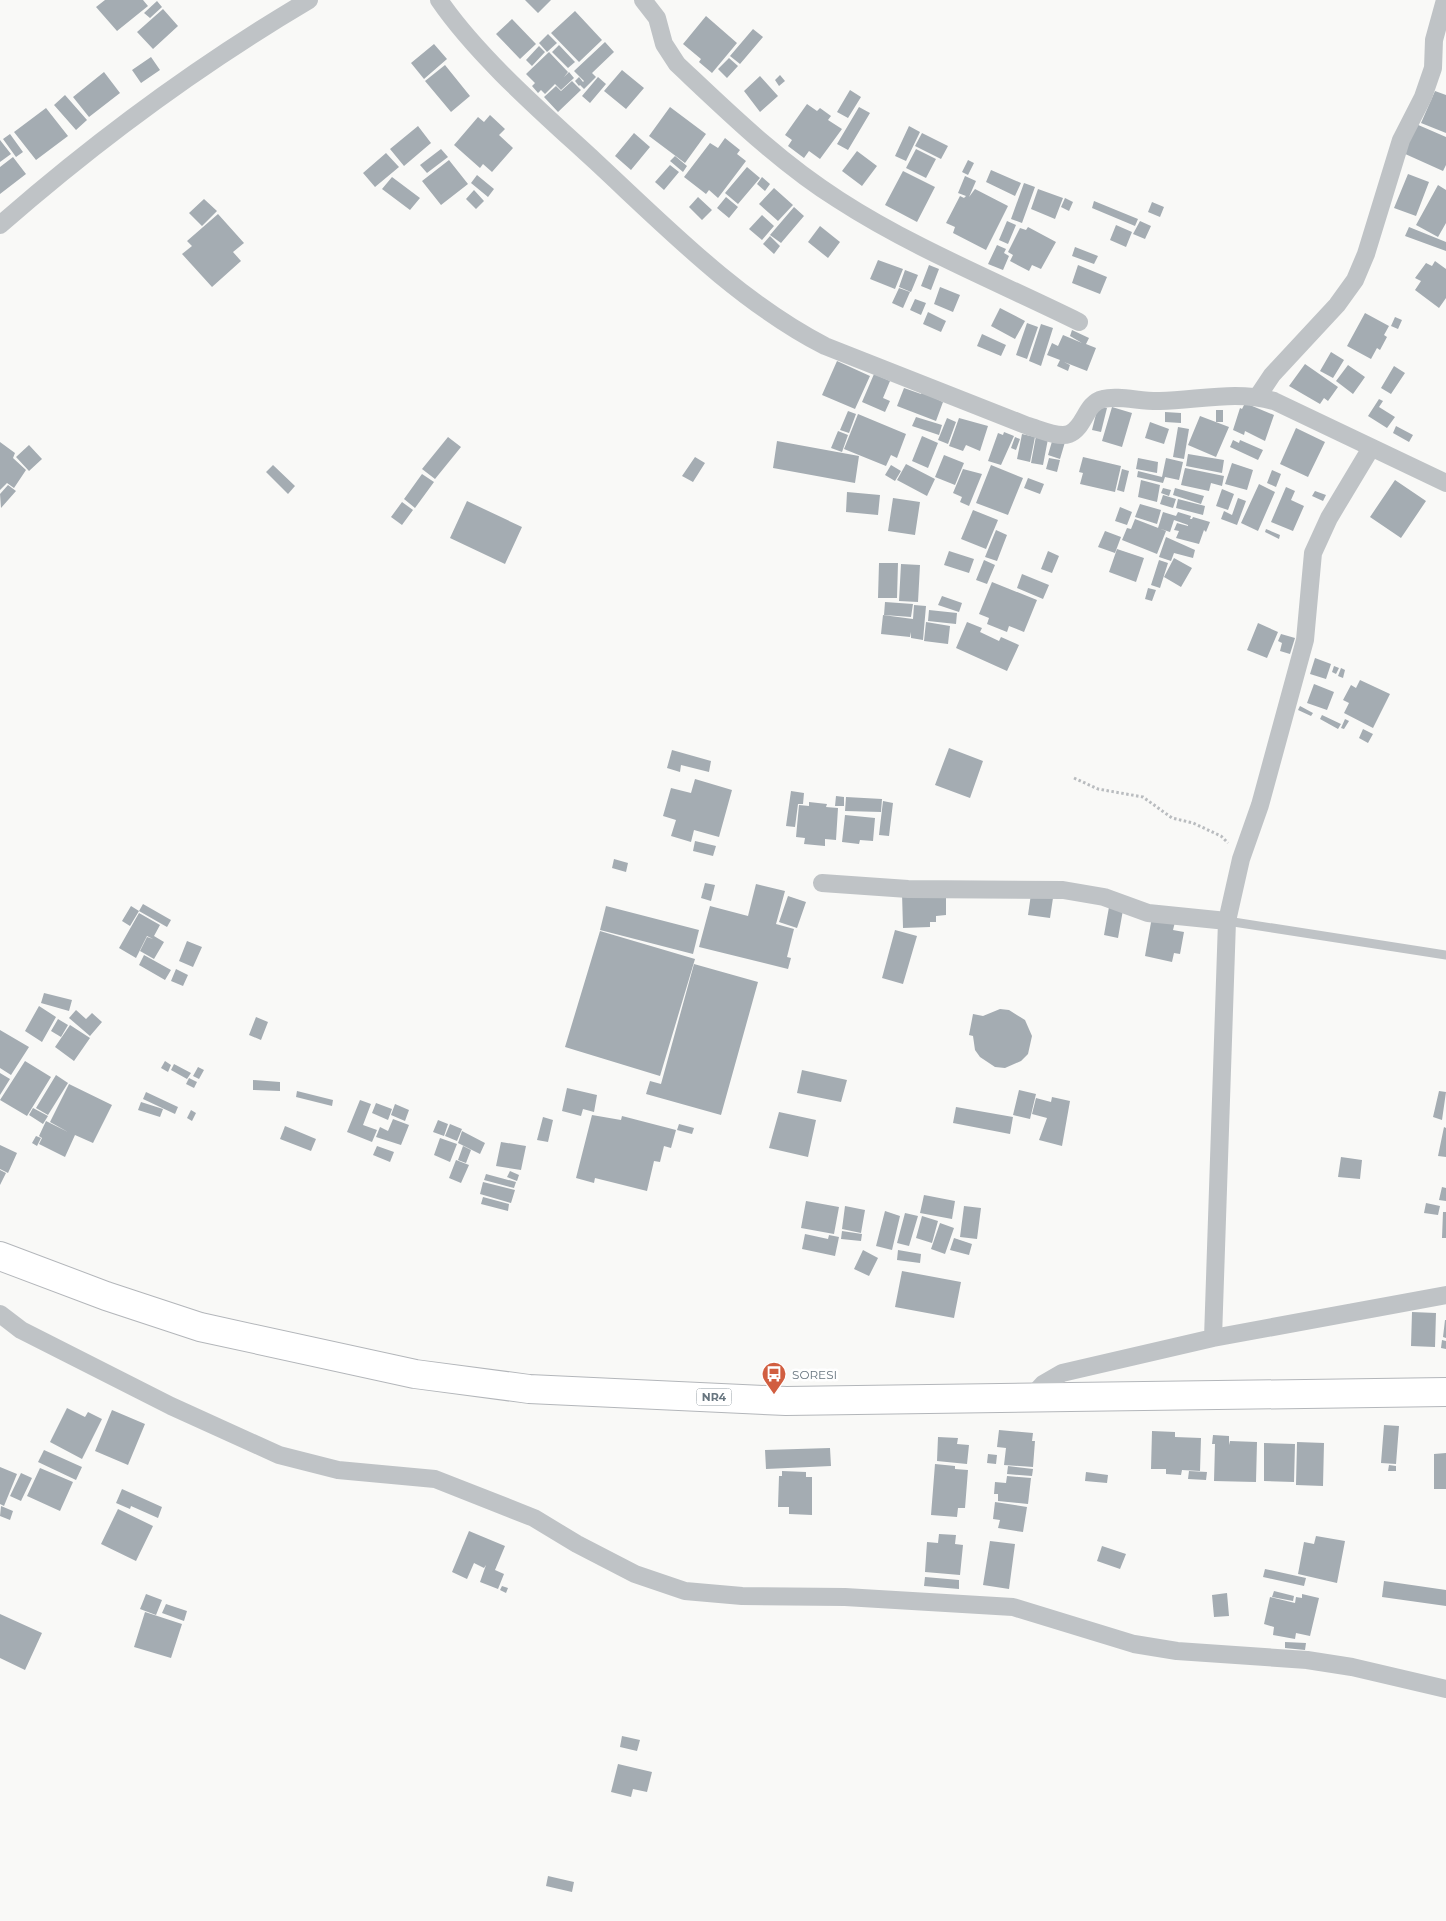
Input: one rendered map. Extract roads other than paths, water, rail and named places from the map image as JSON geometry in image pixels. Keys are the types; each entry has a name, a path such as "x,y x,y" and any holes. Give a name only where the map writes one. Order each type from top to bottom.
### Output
{"highway":[{"name":"NR4","path":"0,1256 106,1296 200,1327 415,1374 529,1389 776,1400 1446,1392"}],"street":[{"path":"3,216 203,67 308,0"},
{"path":"439,0 450,15 501,71 548,118 650,212 755,302 794,330 825,346 1028,426 1055,434 1069,434 1078,427 1094,403 1103,398 1160,401 1242,395 1258,396 1274,401 1446,483"},
{"path":"644,0 657,18 664,44 677,64 793,168 839,201 923,246 1079,322"},
{"path":"1258,396 1272,375 1337,305 1355,280 1366,254 1401,140 1423,97 1433,68 1434,40 1445,0"},
{"path":"1213,1338 1227,921 1241,859 1260,805 1305,640 1313,554 1329,518 1371,448"},
{"path":"822,883 908,889 1063,890 1104,897 1148,913 1227,921"},
{"path":"1030,1398 1043,1384 1062,1373 1213,1338 1446,1295"},
{"path":"0,1314 21,1330 171,1406 279,1455 338,1470 435,1479 534,1518 577,1544 635,1574 685,1592 742,1596 846,1596 1012,1607 1134,1644 1177,1651 1307,1660 1352,1666 1446,1689"}],"lane":[{"path":"1227,921 1446,955"}],"place":[{"name":"SORESI","path":"774,1395"}]}
